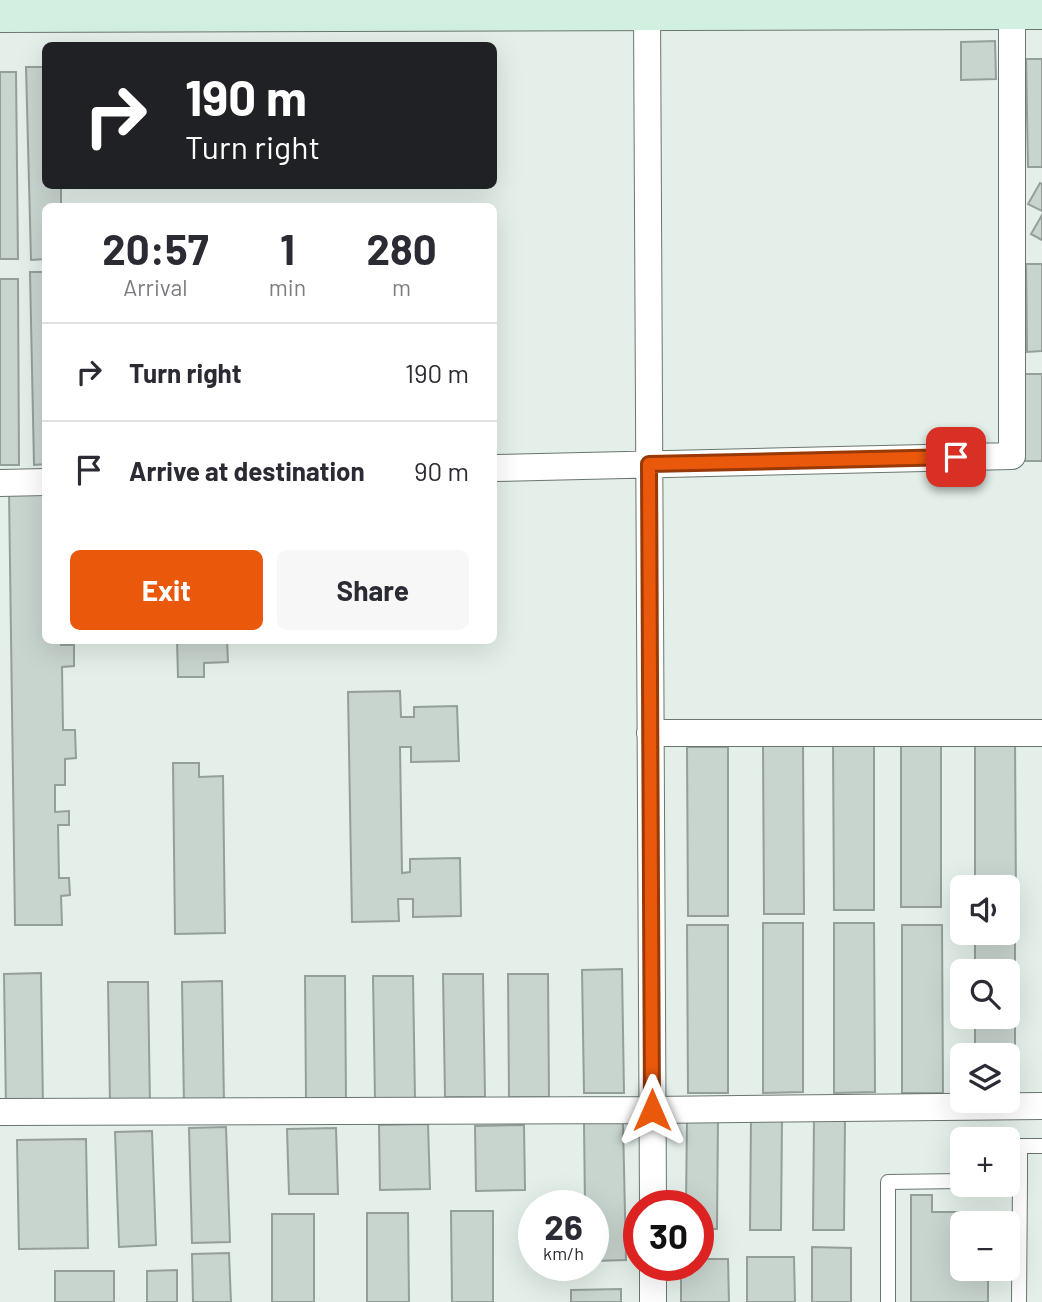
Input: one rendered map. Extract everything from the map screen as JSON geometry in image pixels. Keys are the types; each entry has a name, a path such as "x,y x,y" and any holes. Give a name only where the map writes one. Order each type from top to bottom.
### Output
{"street":[{"path":"0,12 354,6 647,11 867,5 1027,10 1012,456 497,468"},
{"path":"647,11 653,1190"},
{"path":"0,483 42,482"},
{"path":"650,733 1042,733"},
{"path":"0,1112 1042,1106"},
{"path":"653,1281 653,1302"}],"lane":[{"path":"1020,1146 1042,1146"},
{"path":"888,1302 888,1182 950,1181"},
{"path":"1015,1197 1018,1302"}],"building":[{"path":"995,41 996,79 961,80 961,42"},
{"path":"1026,59 1042,59 1042,167 1028,167"},
{"path":"26,67 42,67 42,189 61,189 61,203 42,203 42,259 31,260"},
{"path":"0,72 16,72 18,259 0,259"},
{"path":"1040,183 1042,184 1042,211 1028,204"},
{"path":"1042,215 1042,240 1031,234"},
{"path":"1026,264 1042,264 1042,351 1027,352"},
{"path":"30,272 42,272 42,464 34,465"},
{"path":"0,279 18,279 19,465 0,465"},
{"path":"1024,374 1042,374 1042,461 1025,461"},
{"path":"42,491 42,644 74,645 74,666 62,667 63,730 75,730 76,758 65,759 65,785 55,785 55,812 69,811 69,825 58,825 59,878 69,878 70,895 61,896 62,925 15,925 9,492"},
{"path":"177,644 227,644 228,662 204,663 204,677 178,677"},
{"path":"400,691 401,717 414,717 414,707 457,706 459,761 411,762 411,747 400,747 402,873 410,872 410,859 460,858 461,916 413,917 413,899 398,899 399,921 352,922 348,692"},
{"path":"975,736 1015,736 1016,875 975,875"},
{"path":"901,738 941,738 941,907 901,907"},
{"path":"833,742 874,742 874,910 834,910"},
{"path":"763,745 803,745 804,914 764,914"},
{"path":"687,747 728,747 728,916 688,916"},
{"path":"173,763 199,763 199,777 223,776 225,933 175,934"},
{"path":"763,923 803,923 803,1092 763,1093"},
{"path":"834,923 874,923 875,1092 834,1093"},
{"path":"687,925 728,925 728,1093 688,1093"},
{"path":"902,925 942,925 943,1093 902,1093"},
{"path":"975,945 1015,945 1015,959 975,959"},
{"path":"622,969 624,1093 584,1093 582,970"},
{"path":"41,973 43,1107 6,1108 4,974"},
{"path":"443,974 483,974 485,1097 445,1097"},
{"path":"508,974 548,974 549,1097 509,1097"},
{"path":"305,976 345,976 346,1099 306,1100"},
{"path":"373,976 413,976 415,1099 375,1100"},
{"path":"222,981 224,1104 184,1105 182,982"},
{"path":"108,982 148,982 150,1105 110,1105"},
{"path":"975,1029 1015,1029 1015,1043 975,1043"},
{"path":"687,1116 718,1117 717,1229 714,1229 714,1190 686,1190"},
{"path":"751,1117 782,1118 781,1230 750,1230"},
{"path":"814,1117 845,1118 844,1230 813,1230"},
{"path":"623,1122 623,1260 609,1261 609,1190 585,1190 584,1123"},
{"path":"428,1124 430,1189 380,1190 379,1125"},
{"path":"524,1125 525,1190 476,1191 475,1126"},
{"path":"226,1127 230,1242 192,1243 189,1128"},
{"path":"336,1128 338,1194 289,1194 287,1129"},
{"path":"152,1131 156,1245 119,1247 115,1132"},
{"path":"86,1139 88,1248 19,1249 17,1140"},
{"path":"911,1195 932,1195 932,1212 950,1212 950,1281 988,1281 988,1302 911,1302"},
{"path":"451,1211 493,1211 493,1302 452,1302"},
{"path":"367,1213 408,1213 409,1302 367,1302"},
{"path":"272,1214 314,1214 314,1302 272,1302"},
{"path":"812,1247 851,1248 851,1302 812,1302"},
{"path":"229,1253 231,1302 193,1302 192,1254"},
{"path":"747,1257 794,1257 795,1302 747,1302"},
{"path":"714,1259 728,1259 729,1302 681,1302 681,1281 714,1281"},
{"path":"177,1270 177,1302 147,1302 147,1271"},
{"path":"55,1271 114,1271 114,1302 55,1302"},
{"path":"621,1289 621,1302 571,1302 571,1290"}],"route":[{"path":"652,1110 649,464 956,457"}]}
